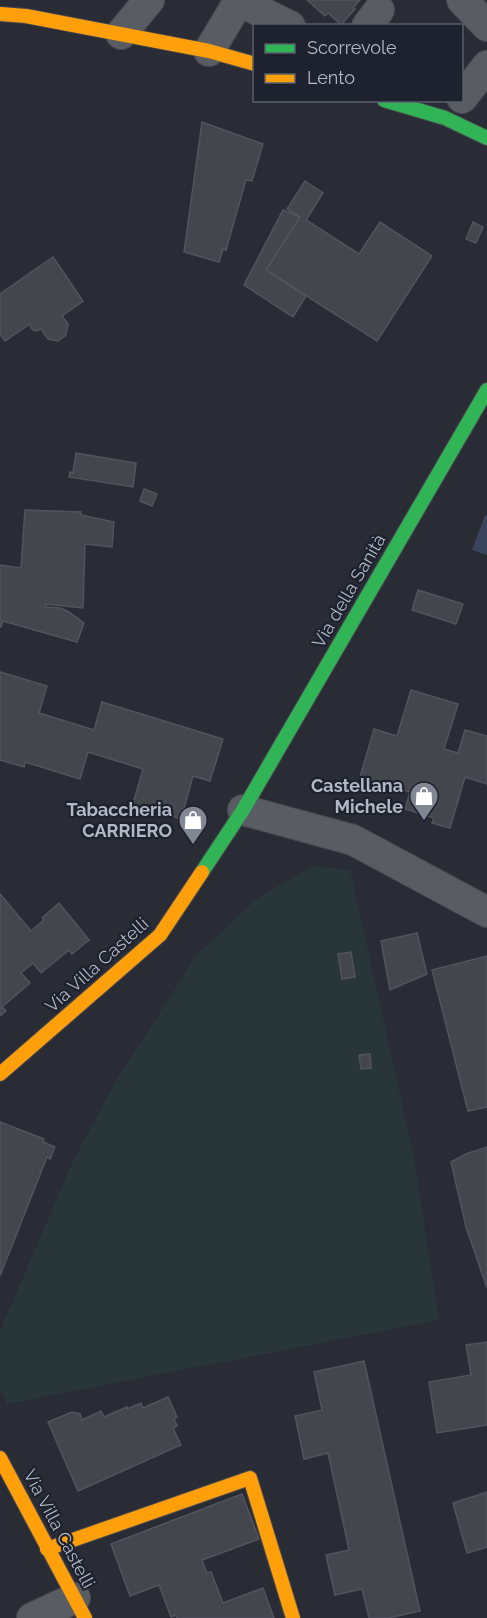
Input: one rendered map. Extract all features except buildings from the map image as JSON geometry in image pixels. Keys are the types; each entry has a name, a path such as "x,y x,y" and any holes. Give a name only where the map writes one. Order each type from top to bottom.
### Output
{"main road":[{"path":"8,10 26,16 209,51 253,63"},
{"path":"412,102 455,105 487,122"},
{"path":"455,105 487,138"},
{"path":"455,105 487,151"},
{"name":"Via della Sanità","path":"243,810 487,390"},
{"name":"Via Villa Castelli","path":"0,1074 160,935 243,810"},
{"name":"Via Villa Castelli","path":"0,1458 80,1608"},
{"path":"47,1549 250,1478 293,1618"}],"street":[{"path":"209,51 239,0 286,24"},
{"path":"462,0 487,26"},
{"path":"121,34 141,2"},
{"path":"463,95 487,66"},
{"path":"243,810 353,840 487,912"},
{"path":"32,1618 80,1608"}],"shaded area":[{"path":"313,866 350,870 414,1158 439,1320 7,1404 0,1390 0,1331 73,1161 118,1077 197,955 258,898"}],"water":[{"path":"485,515 487,516 487,555 472,550"}],"traffic: fast":[{"path":"391,102 445,118 487,138"},
{"path":"202,872 243,810 487,390"}],"traffic: slow":[{"path":"0,14 26,16 209,51 253,63"},
{"path":"0,1074 160,935 202,872"},
{"path":"0,1458 85,1618"},
{"path":"47,1549 250,1478 293,1618"}],"place":[{"name":"Castellana Michele","path":"424,822"},
{"name":"Tabaccheria CARRIERO","path":"193,846"}]}
